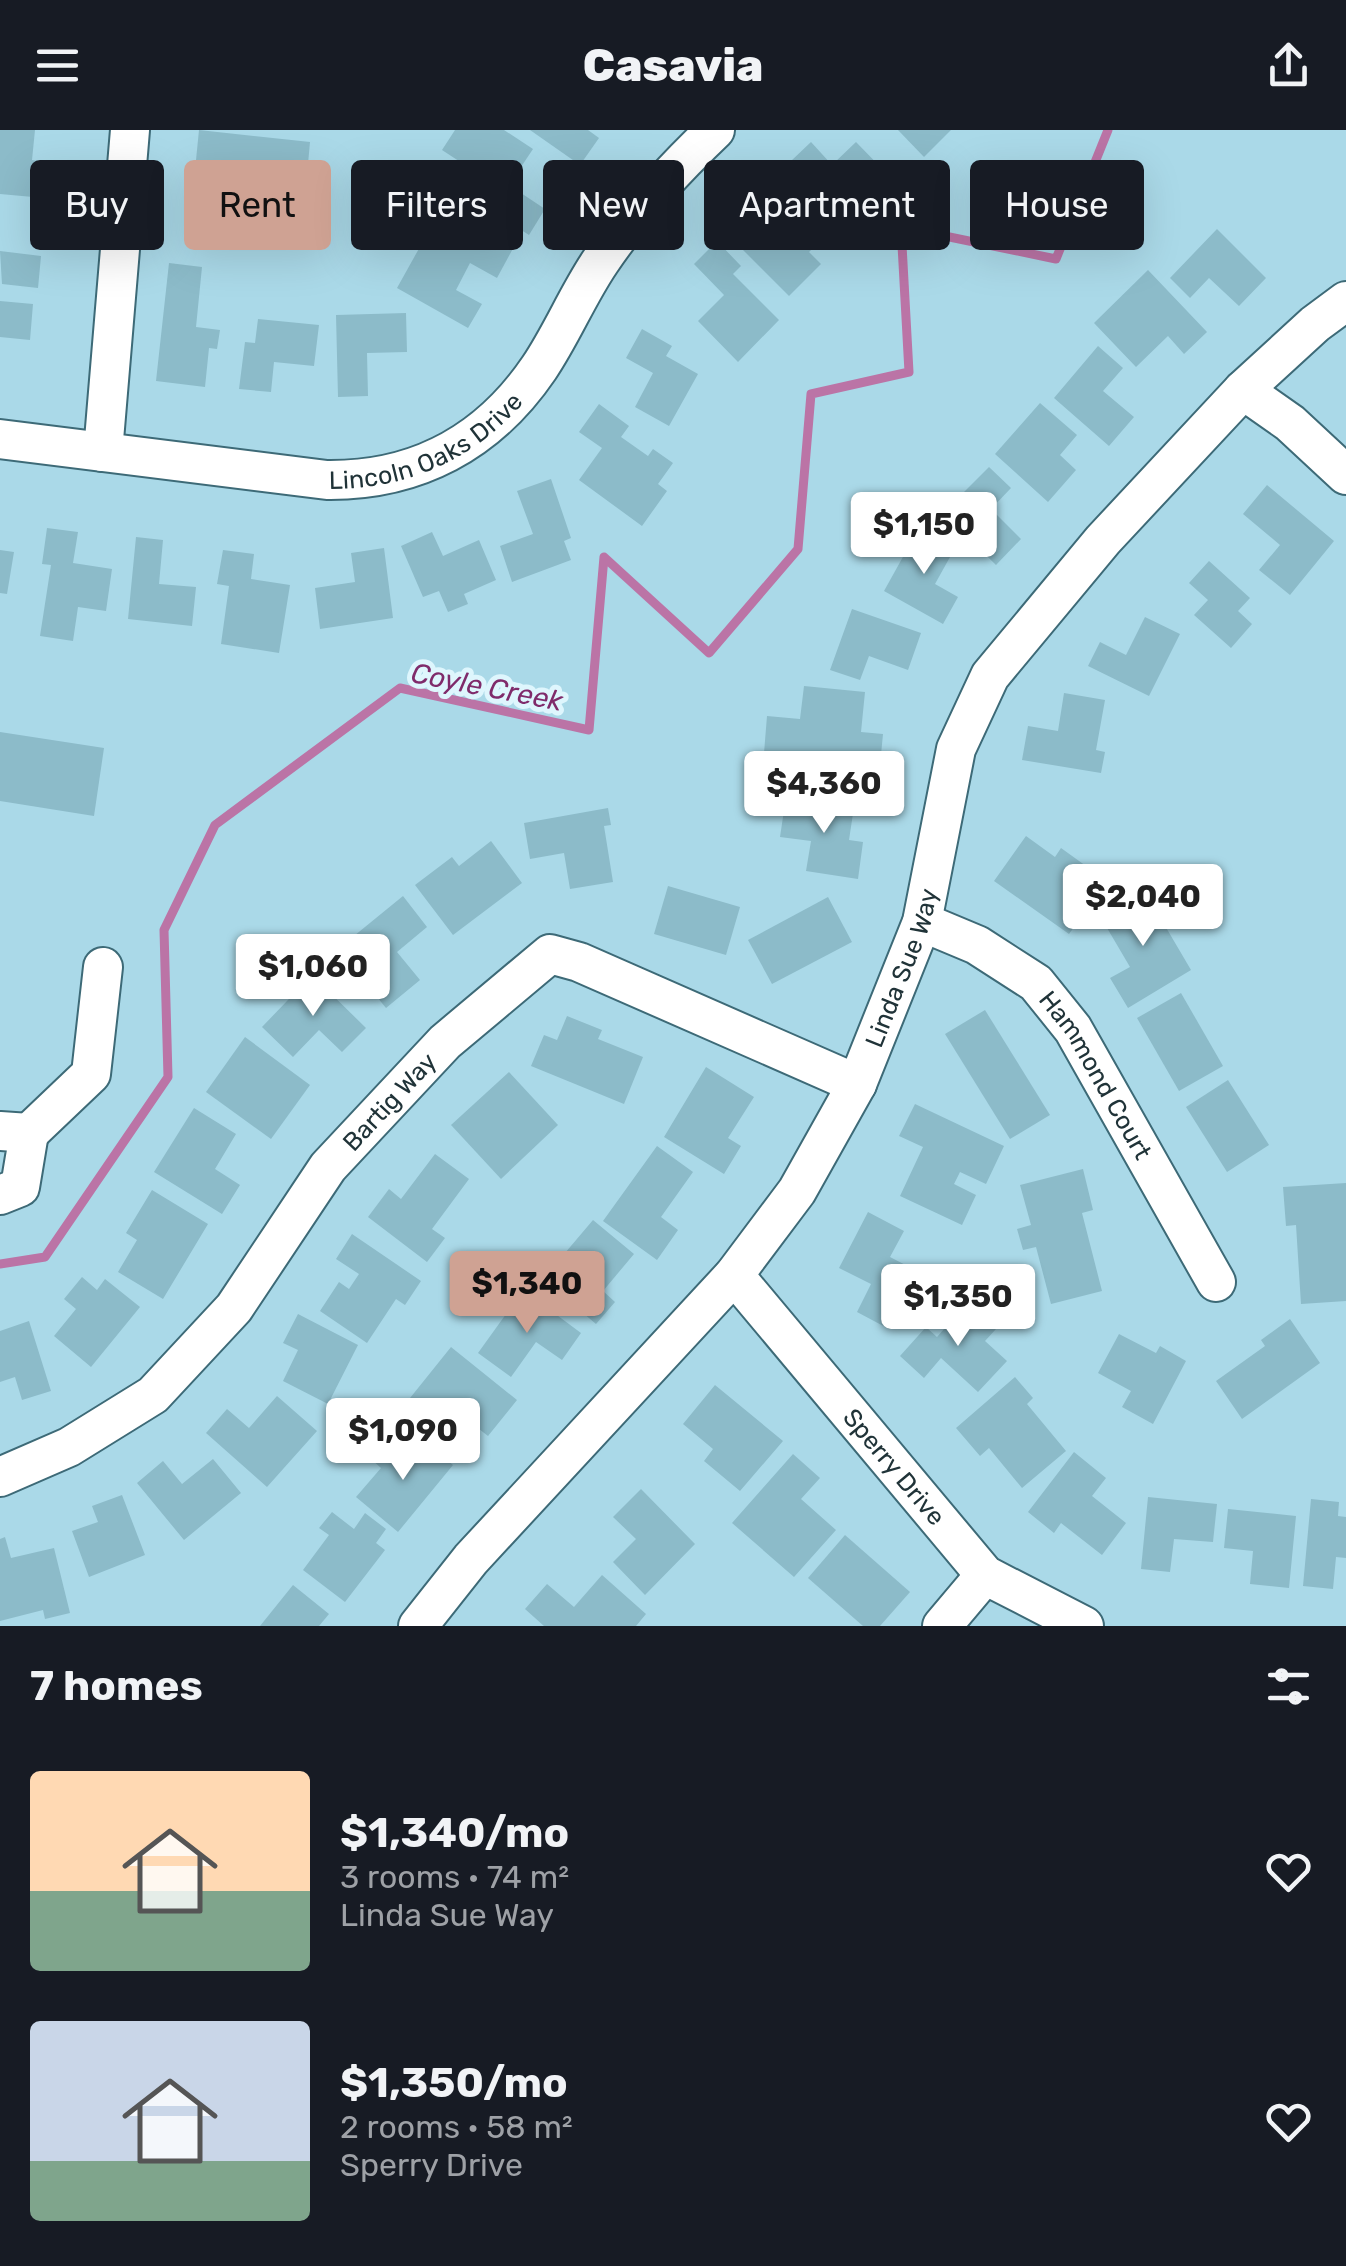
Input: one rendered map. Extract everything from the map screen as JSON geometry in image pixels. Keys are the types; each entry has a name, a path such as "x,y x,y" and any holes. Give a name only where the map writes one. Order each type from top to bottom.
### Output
{"street":[{"path":"103,452 130,130"},
{"name":"Lincoln Oaks Drive","path":"0,439 327,480 364,481 402,473 443,456 480,432 513,402 540,367 598,265 631,218 715,130"},
{"name":"Linda Sue Way","path":"418,1626 470,1559 734,1274 797,1192 857,1084 922,922 956,749 990,676 1102,540 1242,390 1346,301"},
{"path":"1242,390 1290,424 1346,475"},
{"name":"Hammond Court","path":"922,922 977,945 1036,983 1072,1029 1216,1282"},
{"name":"Bartig Way","path":"0,1477 68,1447 153,1395 234,1308 328,1168 445,1042 550,954 579,962 857,1084"},
{"path":"0,1195 20,1187 14,1132 91,1074 103,967"},
{"name":"Sperry Drive","path":"734,1274 985,1576 1084,1626"},
{"path":"942,1626 985,1576"}],"building":[{"path":"0,130 35,130 30,197 0,194"},
{"path":"199,130 310,142 308,160 196,160"},
{"path":"455,130 504,130 533,149 523,164 523,160 457,160 442,150"},
{"path":"530,130 588,130 599,138 584,160 573,160"},
{"path":"898,130 951,130 924,157"},
{"path":"811,142 827,160 792,160"},
{"path":"856,142 874,160 837,160"},
{"path":"523,194 543,208 529,235 523,231"},
{"path":"1217,229 1266,278 1239,306 1209,278 1190,298 1170,278"},
{"path":"418,250 512,250 497,278 470,263 456,290 482,304 468,328 397,288"},
{"path":"708,250 726,250 741,266 733,274 779,320 738,362 698,321 724,295 694,264"},
{"path":"743,250 811,250 821,264 789,296"},
{"path":"0,251 41,256 38,288 2,284"},
{"path":"169,263 202,267 196,327 220,330 217,349 209,348 205,387 156,381"},
{"path":"1148,270 1207,332 1184,354 1168,336 1136,367 1094,323"},
{"path":"0,301 33,304 30,340 0,337"},
{"path":"406,313 407,352 367,353 368,396 338,397 336,315"},
{"path":"258,319 319,325 314,366 274,362 271,392 239,389 245,342 255,343"},
{"path":"642,329 672,346 666,356 698,374 669,426 635,407 653,373 626,358"},
{"path":"1098,346 1123,368 1103,391 1134,417 1109,446 1054,398"},
{"path":"1040,403 1077,435 1060,455 1076,470 1048,502 995,454"},
{"path":"599,404 629,426 621,437 648,456 653,449 673,463 658,484 667,491 642,526 579,480 602,448 579,432"},
{"path":"989,467 1011,488 991,509 1021,539 996,565 943,513"},
{"path":"551,479 571,538 564,541 571,560 512,582 500,546 533,534 517,491"},
{"path":"1267,485 1334,541 1290,595 1259,570 1280,545 1243,514"},
{"path":"47,528 78,532 73,563 112,569 106,611 78,607 73,641 40,636 51,565 42,564"},
{"path":"919,528 955,548 935,584 958,597 943,624 884,591"},
{"path":"432,532 443,556 479,540 496,580 464,594 468,604 448,612 439,591 423,597 401,546"},
{"path":"136,537 163,540 159,584 196,587 192,626 128,619"},
{"path":"384,548 393,618 320,629 315,588 355,582 351,553"},
{"path":"0,550 14,552 7,594 0,593"},
{"path":"223,550 254,554 251,579 290,585 279,653 221,644 229,586 217,584"},
{"path":"1209,561 1250,598 1238,611 1252,624 1231,648 1194,615 1208,600 1189,583"},
{"path":"852,609 921,633 908,670 869,656 860,680 830,670"},
{"path":"1145,617 1180,634 1149,696 1088,666 1100,642 1126,655"},
{"path":"804,686 865,692 861,732 883,734 880,765 764,753 767,716 800,719"},
{"path":"1064,693 1105,700 1096,750 1105,752 1101,773 1022,760 1028,726 1058,731"},
{"path":"0,732 104,748 94,816 0,801"},
{"path":"786,797 854,807 849,840 863,842 858,879 806,871 811,841 780,837"},
{"path":"608,808 611,825 604,826 613,882 570,889 564,853 530,859 524,823"},
{"path":"1026,836 1055,857 1061,848 1086,866 1077,877 1099,893 1069,934 994,881"},
{"path":"491,841 522,883 453,935 415,885 452,857 459,866"},
{"path":"668,886 740,907 726,955 654,934"},
{"path":"1144,890 1191,970 1128,1008 1110,978 1130,967 1100,916"},
{"path":"403,896 427,927 397,952 420,980 386,1008 338,949"},
{"path":"828,897 852,942 772,984 748,940"},
{"path":"312,975 366,1028 342,1052 319,1030 293,1057 262,1027"},
{"path":"1181,993 1223,1066 1179,1091 1137,1018"},
{"path":"985,1010 1050,1115 1010,1139 945,1034"},
{"path":"567,1016 602,1030 598,1039 643,1057 624,1104 531,1066 544,1035 557,1040"},
{"path":"245,1037 310,1085 271,1139 206,1092"},
{"path":"706,1067 754,1097 728,1138 741,1146 724,1174 664,1137"},
{"path":"509,1072 558,1125 501,1179 451,1125"},
{"path":"1228,1080 1269,1145 1227,1172 1186,1107"},
{"path":"915,1104 1004,1146 986,1184 960,1172 954,1184 976,1195 962,1225 900,1196 923,1147 899,1136"},
{"path":"194,1108 236,1134 215,1169 240,1185 222,1214 154,1172"},
{"path":"657,1146 693,1172 661,1217 678,1230 657,1260 603,1221"},
{"path":"435,1154 469,1179 432,1229 445,1238 427,1262 368,1217 389,1189 401,1199"},
{"path":"1083,1169 1093,1210 1082,1213 1102,1291 1051,1304 1036,1247 1023,1250 1017,1229 1031,1225 1020,1185"},
{"path":"1346,1183 1346,1301 1301,1304 1296,1225 1286,1226 1283,1187"},
{"path":"152,1190 208,1224 163,1299 118,1272 137,1240 126,1233"},
{"path":"868,1212 904,1231 890,1257 919,1272 889,1329 857,1312 871,1284 839,1268"},
{"path":"593,1220 634,1254 603,1291 615,1302 596,1324 543,1279"},
{"path":"352,1234 421,1281 405,1305 396,1299 367,1343 320,1311 339,1282 349,1289 359,1274 336,1259"},
{"path":"82,1277 97,1290 105,1279 140,1307 91,1367 54,1336 76,1309 64,1299"},
{"path":"519,1296 538,1310 542,1304 581,1333 562,1360 536,1342 511,1377 478,1353"},
{"path":"967,1303 996,1329 985,1341 1007,1361 978,1392 941,1358 924,1378 900,1356 926,1327 937,1337"},
{"path":"298,1314 358,1345 328,1404 283,1381 298,1350 283,1343"},
{"path":"1290,1319 1320,1363 1242,1419 1216,1381 1265,1346 1261,1340"},
{"path":"29,1321 51,1391 22,1400 15,1377 0,1382 0,1331"},
{"path":"1119,1334 1156,1353 1160,1346 1186,1361 1153,1424 1122,1407 1131,1391 1098,1373"},
{"path":"451,1347 517,1400 488,1436 456,1411 436,1435 402,1408"},
{"path":"1015,1377 1033,1398 1027,1404 1066,1451 1022,1488 989,1448 980,1456 956,1428"},
{"path":"715,1385 783,1441 740,1491 704,1461 713,1449 683,1424"},
{"path":"277,1396 317,1431 267,1487 206,1433 227,1409 249,1428"},
{"path":"384,1441 409,1462 425,1442 453,1465 398,1532 356,1497 381,1468 370,1458"},
{"path":"1074,1452 1106,1478 1092,1496 1126,1523 1102,1555 1061,1523 1054,1533 1028,1512"},
{"path":"793,1454 820,1478 801,1499 836,1530 794,1577 732,1523"},
{"path":"213,1459 241,1493 184,1540 137,1483 163,1461 182,1484"},
{"path":"641,1489 695,1544 645,1595 613,1562 636,1539 613,1517"},
{"path":"122,1495 145,1555 89,1577 72,1531 98,1522 92,1506"},
{"path":"1148,1497 1217,1504 1213,1542 1174,1539 1170,1572 1141,1569"},
{"path":"1311,1499 1339,1502 1338,1516 1346,1517 1346,1558 1336,1557 1333,1589 1303,1586"},
{"path":"1228,1509 1296,1516 1289,1588 1250,1584 1253,1551 1224,1548"},
{"path":"332,1512 354,1529 365,1513 386,1529 376,1543 385,1550 345,1602 303,1570 329,1535 319,1528"},
{"path":"845,1535 910,1592 880,1626 863,1626 808,1578"},
{"path":"5,1537 11,1558 54,1548 70,1613 45,1619 43,1610 0,1621 0,1539"},
{"path":"602,1575 646,1614 636,1626 544,1626 525,1609 547,1584 574,1607"},
{"path":"293,1585 329,1614 319,1626 260,1626"}],"waterway":[{"name":"Coyle Creek","path":"0,1264 45,1257 168,1077 164,930 215,825 400,688 589,730 604,557 709,653 798,549 811,394 909,372 901,227 1056,259 1108,130"}]}
